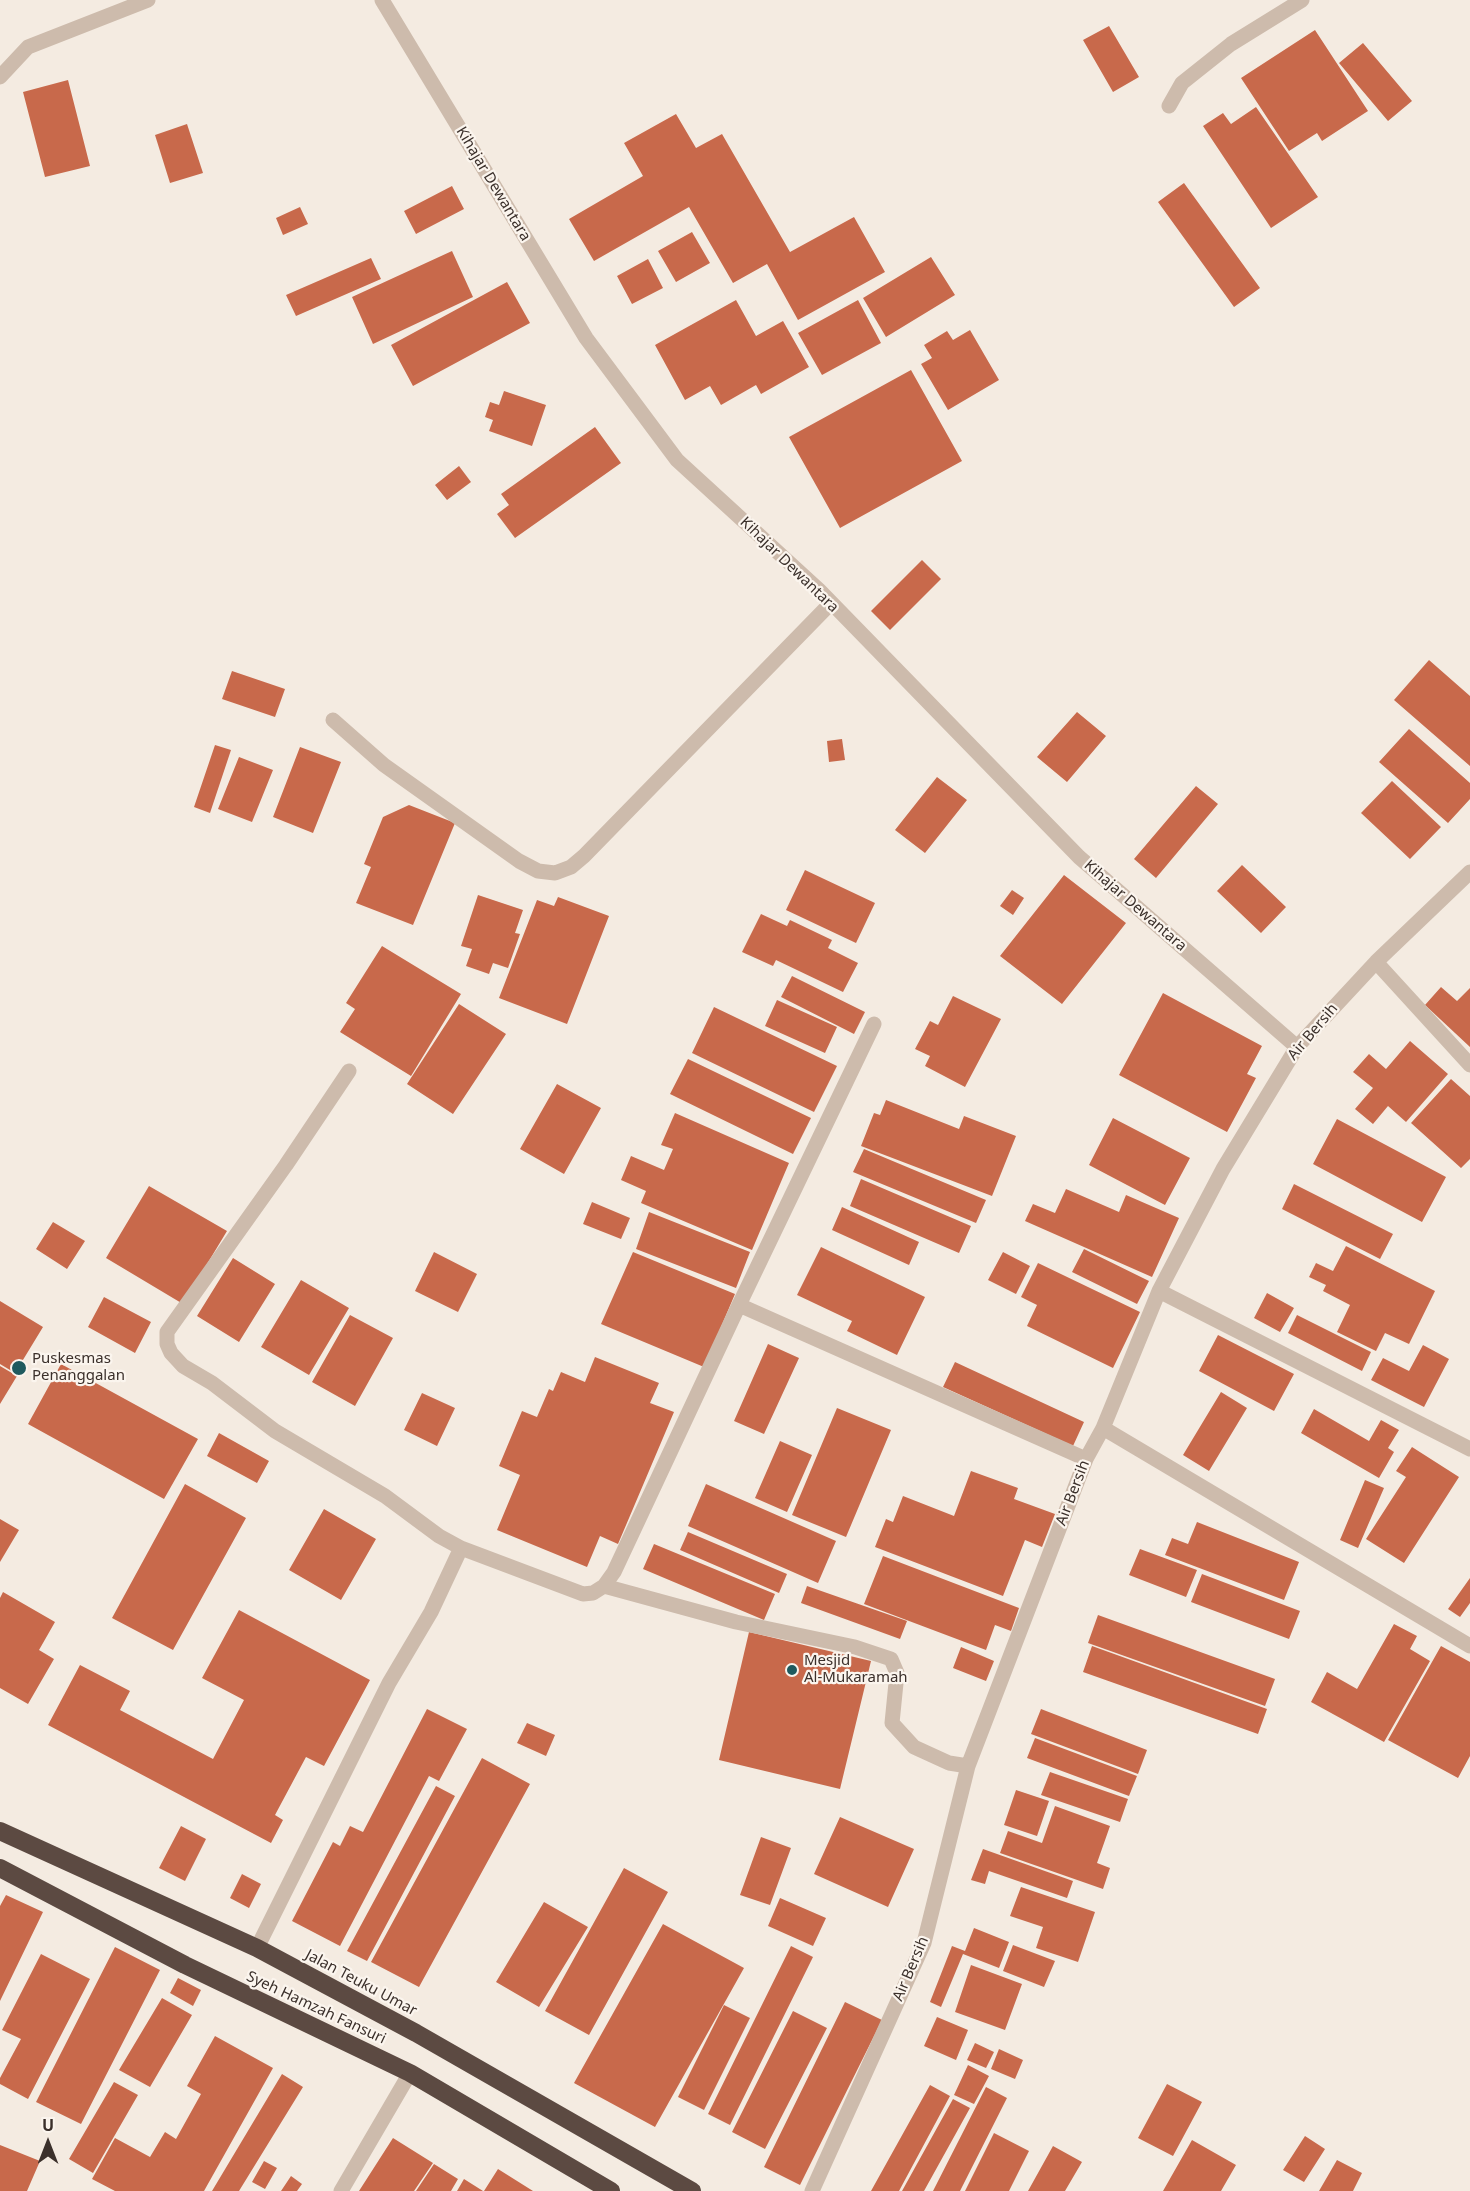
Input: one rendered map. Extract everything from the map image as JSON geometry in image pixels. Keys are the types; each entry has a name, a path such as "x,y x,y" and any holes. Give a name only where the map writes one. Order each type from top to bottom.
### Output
{"highway":[{"name":"Jalan Teuku Umar","path":"0,1831 257,1948 416,2033 692,2191"},
{"name":"Syeh Hamzah Fansuri","path":"0,1868 185,1965 410,2073 611,2191"}],"street":[{"path":"0,76 28,47 148,0"},
{"name":"Kihajar Dewantara","path":"382,0 586,338 677,460 819,590 1079,857 1297,1047"},
{"path":"1169,106 1182,83 1231,44 1302,0"},
{"path":"333,720 384,765 519,861 538,871 555,873 572,867 584,856 831,603"},
{"name":"Air Bersih","path":"812,2191 924,1943 968,1766 1086,1459 1102,1428 1160,1292 1223,1169 1297,1047 1376,962 1470,872"},
{"path":"1376,962 1470,1065"},
{"path":"349,1071 167,1332 167,1344 171,1353 183,1366 212,1383 275,1431 385,1496 439,1536 461,1548 583,1594 593,1593 604,1586 614,1572 874,1023"},
{"path":"1160,1292 1470,1449"},
{"path":"739,1305 1086,1459"},
{"path":"1102,1428 1470,1646"},
{"path":"257,1948 389,1683 431,1612 461,1548"},
{"path":"604,1586 736,1622 855,1647 891,1659 897,1673 892,1723 914,1747 949,1763 968,1766"},
{"path":"340,2191 410,2073"}],"building":[{"path":"1109,26 1139,77 1113,92 1083,40"},
{"path":"1315,30 1368,111 1322,141 1317,133 1289,151 1241,78"},
{"path":"1363,43 1412,101 1388,121 1339,63"},
{"path":"68,80 90,166 45,177 23,92"},
{"path":"1256,107 1318,197 1271,228 1203,126 1223,113 1231,124"},
{"path":"676,114 696,148 722,134 790,252 854,217 885,272 798,320 767,264 733,283 689,207 594,261 569,219 643,176 624,143"},
{"path":"187,124 203,173 170,183 155,135"},
{"path":"1184,183 1260,288 1234,307 1158,202"},
{"path":"452,186 464,209 416,234 404,211"},
{"path":"300,207 308,224 283,235 276,218"},
{"path":"692,232 710,263 676,282 658,251"},
{"path":"452,251 473,297 373,344 352,297"},
{"path":"931,257 955,295 886,337 863,298"},
{"path":"371,258 381,279 296,316 286,295"},
{"path":"648,259 663,288 632,304 617,276"},
{"path":"507,282 530,323 413,386 391,345"},
{"path":"736,300 756,336 783,321 809,367 761,394 756,385 721,405 710,386 685,400 655,345"},
{"path":"858,300 881,343 822,375 798,333"},
{"path":"970,330 999,380 948,410 921,364 932,358 924,345 947,331 953,340"},
{"path":"911,370 962,461 840,528 789,437"},
{"path":"504,391 546,405 532,446 489,431 493,420 485,417 490,402 499,405"},
{"path":"595,427 621,463 515,538 497,514 509,505 501,494"},
{"path":"459,466 471,482 447,500 435,485"},
{"path":"922,560 941,579 890,630 871,611"},
{"path":"1429,660 1470,696 1470,766 1394,700"},
{"path":"232,671 285,689 275,717 222,699"},
{"path":"1077,712 1106,736 1067,782 1037,757"},
{"path":"1409,729 1470,783 1470,799 1448,823 1379,762"},
{"path":"842,739 845,760 829,762 827,741"},
{"path":"215,745 231,750 210,813 194,807"},
{"path":"300,747 341,762 313,833 273,817"},
{"path":"239,757 273,770 252,822 218,809"},
{"path":"937,777 967,800 925,853 895,830"},
{"path":"1392,781 1441,827 1410,859 1361,813"},
{"path":"1196,786 1218,804 1156,878 1134,859"},
{"path":"409,805 455,823 413,925 356,903 371,867 364,864 383,817"},
{"path":"1242,865 1286,907 1261,933 1217,891"},
{"path":"805,870 875,903 856,943 786,910"},
{"path":"1064,875 1126,923 1062,1004 1000,956"},
{"path":"1012,890 1024,898 1013,915 1000,906"},
{"path":"478,895 523,910 515,933 520,934 508,968 493,963 489,974 466,966 472,949 461,946"},
{"path":"558,897 609,916 567,1024 499,998 537,900 554,906"},
{"path":"761,914 787,926 790,920 832,940 828,948 858,963 843,992 776,960 773,966 742,952"},
{"path":"382,946 461,994 411,1076 340,1032 355,1009 346,1003"},
{"path":"792,976 865,1012 854,1034 781,997"},
{"path":"1441,987 1457,1001 1470,988 1470,1047 1425,1005"},
{"path":"1163,993 1262,1046 1247,1074 1256,1078 1227,1132 1119,1075"},
{"path":"953,996 1001,1019 965,1087 925,1066 930,1056 915,1049 930,1021 938,1025"},
{"path":"777,1000 837,1027 825,1053 765,1026"},
{"path":"459,1004 506,1034 453,1114 407,1084"},
{"path":"714,1007 837,1066 814,1112 692,1053"},
{"path":"1410,1041 1448,1074 1406,1122 1388,1106 1373,1124 1355,1109 1373,1088 1353,1072 1369,1054 1386,1069"},
{"path":"688,1059 811,1118 793,1154 670,1094"},
{"path":"1451,1079 1470,1096 1470,1159 1461,1168 1411,1123"},
{"path":"557,1084 601,1108 564,1174 520,1149"},
{"path":"886,1100 959,1129 964,1116 1016,1136 992,1196 861,1146 874,1113 880,1115"},
{"path":"675,1113 789,1163 752,1250 641,1203 646,1191 621,1180 631,1156 664,1170 673,1149 661,1145"},
{"path":"1113,1118 1190,1158 1165,1205 1089,1165"},
{"path":"1337,1119 1446,1177 1422,1222 1313,1164"},
{"path":"864,1149 986,1200 976,1223 853,1172"},
{"path":"861,1179 971,1226 959,1253 850,1206"},
{"path":"1294,1184 1393,1234 1380,1259 1282,1209"},
{"path":"149,1186 227,1231 183,1304 106,1258"},
{"path":"1066,1189 1119,1212 1126,1195 1179,1218 1152,1277 1025,1221 1033,1204 1055,1213"},
{"path":"592,1202 630,1218 621,1239 583,1224"},
{"path":"842,1207 919,1242 909,1265 832,1230"},
{"path":"649,1212 750,1252 736,1288 636,1249"},
{"path":"53,1222 85,1241 67,1269 36,1249"},
{"path":"1346,1246 1435,1291 1409,1344 1385,1333 1376,1351 1337,1332 1350,1305 1323,1291 1326,1285 1309,1277 1316,1263 1333,1271"},
{"path":"821,1247 925,1297 897,1355 847,1331 852,1321 797,1295"},
{"path":"1084,1249 1149,1281 1137,1304 1072,1272"},
{"path":"434,1252 477,1274 458,1312 415,1291"},
{"path":"633,1252 735,1294 704,1367 601,1324"},
{"path":"1003,1252 1030,1266 1016,1294 988,1280"},
{"path":"233,1258 275,1284 239,1342 197,1316"},
{"path":"1038,1263 1140,1312 1113,1368 1027,1326 1037,1305 1021,1297"},
{"path":"301,1280 349,1308 309,1375 261,1347"},
{"path":"1267,1293 1294,1308 1280,1332 1254,1318"},
{"path":"104,1297 151,1322 135,1353 88,1327"},
{"path":"0,1301 43,1327 15,1373 0,1364"},
{"path":"350,1315 393,1338 355,1406 312,1382"},
{"path":"1297,1315 1371,1352 1362,1371 1288,1333"},
{"path":"1218,1335 1294,1374 1274,1411 1199,1371"},
{"path":"768,1344 799,1358 764,1434 734,1421"},
{"path":"1423,1345 1449,1359 1424,1407 1371,1380 1383,1358 1409,1371"},
{"path":"595,1357 659,1383 650,1403 674,1412 618,1544 600,1536 587,1567 497,1530 520,1475 499,1466 522,1411 537,1417 549,1389 553,1391 561,1372 585,1382"},
{"path":"955,1362 1084,1422 1073,1446 943,1387"},
{"path":"61,1364 198,1439 164,1499 28,1424"},
{"path":"0,1366 17,1376 0,1404"},
{"path":"1221,1392 1247,1408 1209,1471 1183,1455"},
{"path":"422,1393 455,1408 437,1446 404,1430"},
{"path":"837,1408 891,1430 846,1537 792,1515"},
{"path":"1314,1409 1369,1441 1381,1420 1399,1430 1388,1448 1394,1452 1379,1478 1301,1433"},
{"path":"219,1433 269,1461 257,1483 207,1456"},
{"path":"780,1441 812,1455 787,1512 755,1498"},
{"path":"1412,1447 1459,1477 1404,1563 1366,1539 1406,1477 1396,1471"},
{"path":"971,1471 1018,1488 1014,1499 1055,1514 1042,1547 1025,1540 1003,1596 875,1547 886,1519 893,1522 903,1496 954,1516"},
{"path":"1365,1480 1384,1488 1358,1548 1340,1540"},
{"path":"185,1484 246,1518 173,1650 112,1618"},
{"path":"706,1484 836,1541 818,1583 688,1526"},
{"path":"324,1509 376,1539 341,1600 289,1570"},
{"path":"0,1519 19,1530 0,1562"},
{"path":"1197,1522 1299,1562 1284,1600 1165,1555 1172,1538 1188,1544"},
{"path":"688,1532 787,1574 779,1593 680,1550"},
{"path":"654,1544 775,1594 764,1620 643,1569"},
{"path":"1140,1549 1197,1570 1186,1597 1129,1575"},
{"path":"883,1556 1019,1608 1011,1631 995,1625 986,1650 864,1604"},
{"path":"1202,1574 1300,1611 1289,1639 1191,1602"},
{"path":"1470,1578 1470,1603 1460,1617 1448,1609"},
{"path":"807,1586 907,1621 900,1639 801,1603"},
{"path":"3,1592 55,1622 39,1650 54,1659 28,1704 0,1688 0,1598"},
{"path":"239,1610 370,1680 324,1766 306,1757 275,1815 283,1820 271,1843 48,1725 80,1665 130,1691 120,1710 213,1759 244,1700 202,1678"},
{"path":"1098,1615 1275,1679 1265,1706 1088,1643"},
{"path":"1394,1624 1417,1636 1410,1649 1430,1661 1384,1742 1311,1702 1327,1672 1357,1689"},
{"path":"749,1632 871,1661 840,1789 719,1760"},
{"path":"1092,1646 1267,1709 1258,1734 1083,1672"},
{"path":"1441,1646 1470,1662 1470,1756 1458,1778 1388,1740"},
{"path":"961,1647 994,1661 986,1681 953,1668"},
{"path":"427,1709 467,1729 439,1781 429,1776 340,1946 292,1921 333,1842 340,1846 350,1826 363,1832"},
{"path":"1041,1709 1147,1750 1138,1774 1031,1734"},
{"path":"527,1723 555,1735 546,1756 517,1743"},
{"path":"1035,1738 1137,1776 1129,1796 1027,1758"},
{"path":"482,1758 530,1784 419,1987 371,1962"},
{"path":"1050,1772 1128,1799 1120,1822 1041,1795"},
{"path":"436,1786 455,1796 367,1961 347,1951"},
{"path":"1016,1790 1049,1801 1037,1836 1004,1825"},
{"path":"1055,1806 1110,1826 1097,1863 1110,1868 1103,1889 1000,1853 1008,1831 1042,1843"},
{"path":"840,1817 914,1849 888,1907 814,1874"},
{"path":"181,1826 206,1839 185,1881 159,1868"},
{"path":"761,1837 791,1848 770,1905 740,1895"},
{"path":"983,1849 1073,1881 1067,1898 989,1871 985,1884 971,1880"},
{"path":"624,1868 668,1892 589,2035 545,2011"},
{"path":"242,1874 261,1884 249,1908 230,1898"},
{"path":"1021,1887 1095,1912 1078,1962 1036,1948 1043,1927 1010,1916"},
{"path":"6,1895 43,1912 0,2001 0,1906"},
{"path":"780,1898 826,1918 813,1946 768,1926"},
{"path":"544,1902 588,1927 539,2007 496,1982"},
{"path":"663,1924 744,1968 655,2127 574,2083"},
{"path":"974,1928 1009,1942 999,1968 963,1954 941,2007 930,2002 952,1946 965,1951"},
{"path":"1013,1945 1055,1961 1044,1987 1003,1971"},
{"path":"791,1946 813,1957 730,2125 708,2114"},
{"path":"115,1947 160,1970 81,2124 36,2102"},
{"path":"41,1954 90,1979 28,2099 0,2084 0,2078 21,2039 2,2030"},
{"path":"971,1965 1022,1984 1005,2030 955,2012"},
{"path":"178,1978 201,1990 193,2006 170,1993"},
{"path":"162,1998 192,2015 150,2087 119,2070"},
{"path":"845,2002 882,2020 800,2185 764,2167"},
{"path":"724,2005 750,2018 704,2110 678,2097"},
{"path":"793,2011 827,2028 765,2149 732,2132"},
{"path":"937,2017 968,2030 956,2060 924,2046"},
{"path":"215,2036 273,2068 204,2191 115,2191 92,2179 115,2138 150,2157 165,2132 176,2139 201,2094 187,2086"},
{"path":"975,2043 994,2052 986,2068 967,2060"},
{"path":"999,2049 1023,2060 1015,2079 991,2069"},
{"path":"968,2065 989,2076 974,2104 954,2095"},
{"path":"282,2074 303,2087 239,2191 212,2191"},
{"path":"114,2082 138,2095 93,2173 69,2159"},
{"path":"1167,2084 1202,2102 1173,2156 1138,2138"},
{"path":"930,2085 950,2096 899,2191 871,2191"},
{"path":"986,2087 1007,2098 960,2191 933,2191"},
{"path":"953,2099 970,2108 924,2191 902,2191"},
{"path":"994,2133 1029,2151 1009,2191 965,2191"},
{"path":"1305,2136 1325,2149 1304,2182 1283,2170"},
{"path":"393,2138 433,2163 414,2191 359,2191"},
{"path":"1192,2140 1236,2165 1221,2191 1163,2191"},
{"path":"0,2145 40,2161 27,2191 0,2191"},
{"path":"1053,2146 1082,2162 1065,2191 1028,2191"},
{"path":"1337,2160 1362,2173 1353,2191 1319,2191"},
{"path":"264,2161 277,2168 265,2189 252,2182"},
{"path":"434,2164 458,2179 451,2191 416,2191"},
{"path":"498,2169 533,2191 484,2191"},
{"path":"291,2176 302,2184 297,2191 281,2191"},
{"path":"464,2179 483,2191 457,2191"}],"place":[{"name":"Puskesmas Penanggalan","path":"19,1368"},
{"name":"Mesjid Al-Mukaramah","path":"792,1670"}]}
